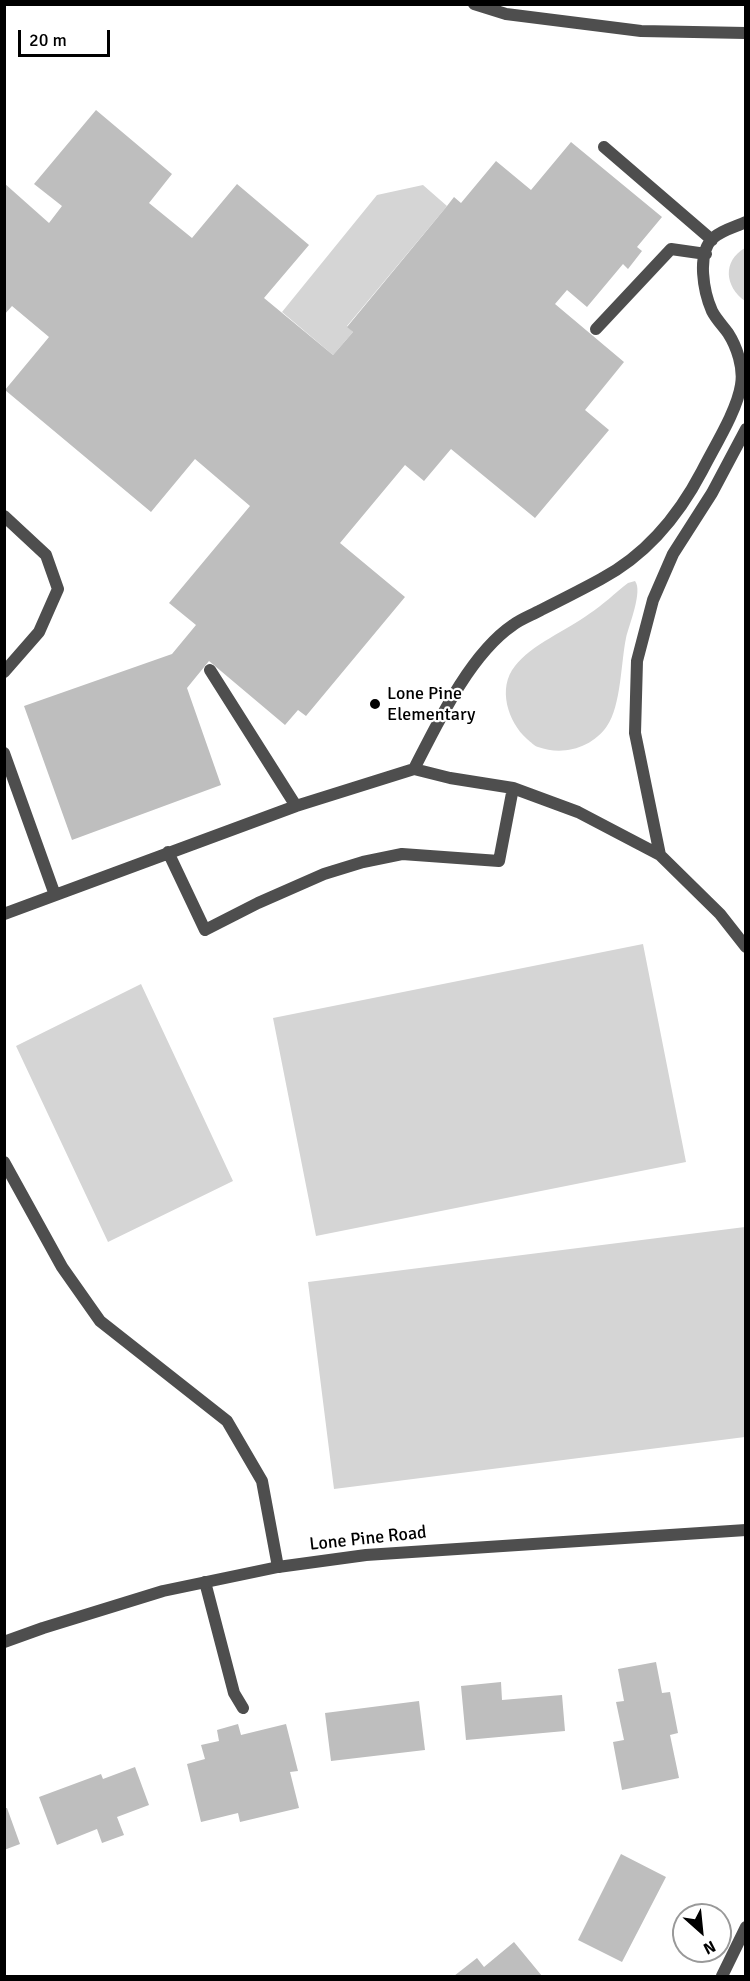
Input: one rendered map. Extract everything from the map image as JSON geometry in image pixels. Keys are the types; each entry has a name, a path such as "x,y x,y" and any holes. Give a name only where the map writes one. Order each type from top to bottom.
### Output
{"street":[{"path":"474,4 506,14 641,31 746,33"},
{"path":"604,147 712,240"},
{"path":"414,770 466,677 485,650 513,625 604,578 635,556 661,532 691,492 732,413 741,384 739,355 729,335 713,313 704,288 703,265 712,240 730,228 746,222"},
{"path":"596,329 671,249 706,254"},
{"path":"660,855 635,734 637,661 653,600 673,554 712,493 746,429"},
{"path":"4,516 46,555 58,589 39,632 4,672"},
{"path":"210,670 296,806"},
{"path":"4,753 55,895"},
{"path":"4,914 296,806 414,770 513,788 578,812 660,855 720,914 746,947"},
{"path":"168,852 205,930 315,878 363,862 402,854 499,861 513,788"},
{"path":"4,1162 62,1267 100,1321 227,1421 262,1481 278,1567"},
{"name":"Lone Pine Road","path":"4,1642 162,1591 278,1567 366,1555 746,1530"},
{"path":"205,1582 234,1693 243,1708"},
{"path":"722,1977 746,1927"}],"shaded area":[{"path":"423,185 447,206 347,326 353,332 333,355 282,312 377,195"},
{"path":"745,248 745,301 733,289 729,274 732,260"},
{"path":"635,581 637,592 635,608 626,638 615,707 607,726 593,740 576,748 557,751 535,746 520,732 507,704 507,684 515,666 530,651 580,620 628,583"},
{"path":"643,944 686,1162 316,1236 273,1018"},
{"path":"141,984 233,1181 108,1242 16,1046"},
{"path":"745,1227 745,1437 334,1489 308,1282"}],"building":[{"path":"96,110 172,174 149,203 192,238 237,184 309,245 264,298 333,355 353,332 347,327 454,197 461,203 496,161 531,190 571,142 662,217 637,247 642,251 628,269 623,264 587,307 567,290 555,304 624,362 585,410 609,430 535,518 451,449 424,481 405,465 340,543 405,597 306,716 298,710 285,725 209,661 187,688 221,785 72,840 24,706 172,654 196,625 169,603 250,506 195,459 151,512 5,390 49,337 12,306 4,315 4,183 49,223 62,206 34,184"},
{"path":"656,1662 662,1693 670,1692 678,1733 670,1735 679,1778 622,1790 613,1742 624,1740 616,1702 624,1701 618,1669"},
{"path":"501,1682 502,1700 562,1695 565,1731 466,1740 461,1686"},
{"path":"419,1701 425,1750 331,1761 325,1713"},
{"path":"238,1724 241,1735 286,1724 298,1771 290,1772 299,1808 240,1822 238,1813 201,1822 187,1764 205,1759 201,1745 219,1741 217,1730"},
{"path":"135,1767 149,1805 117,1817 124,1835 102,1843 97,1829 57,1845 39,1797 101,1774 103,1779"},
{"path":"4,1808 7,1808 20,1844 4,1850"},
{"path":"621,1854 666,1877 622,1962 578,1940"},
{"path":"514,1942 542,1976 454,1976 477,1958 484,1967"}],"place":[{"name":"Lone Pine Elementary","path":"375,704"}]}
